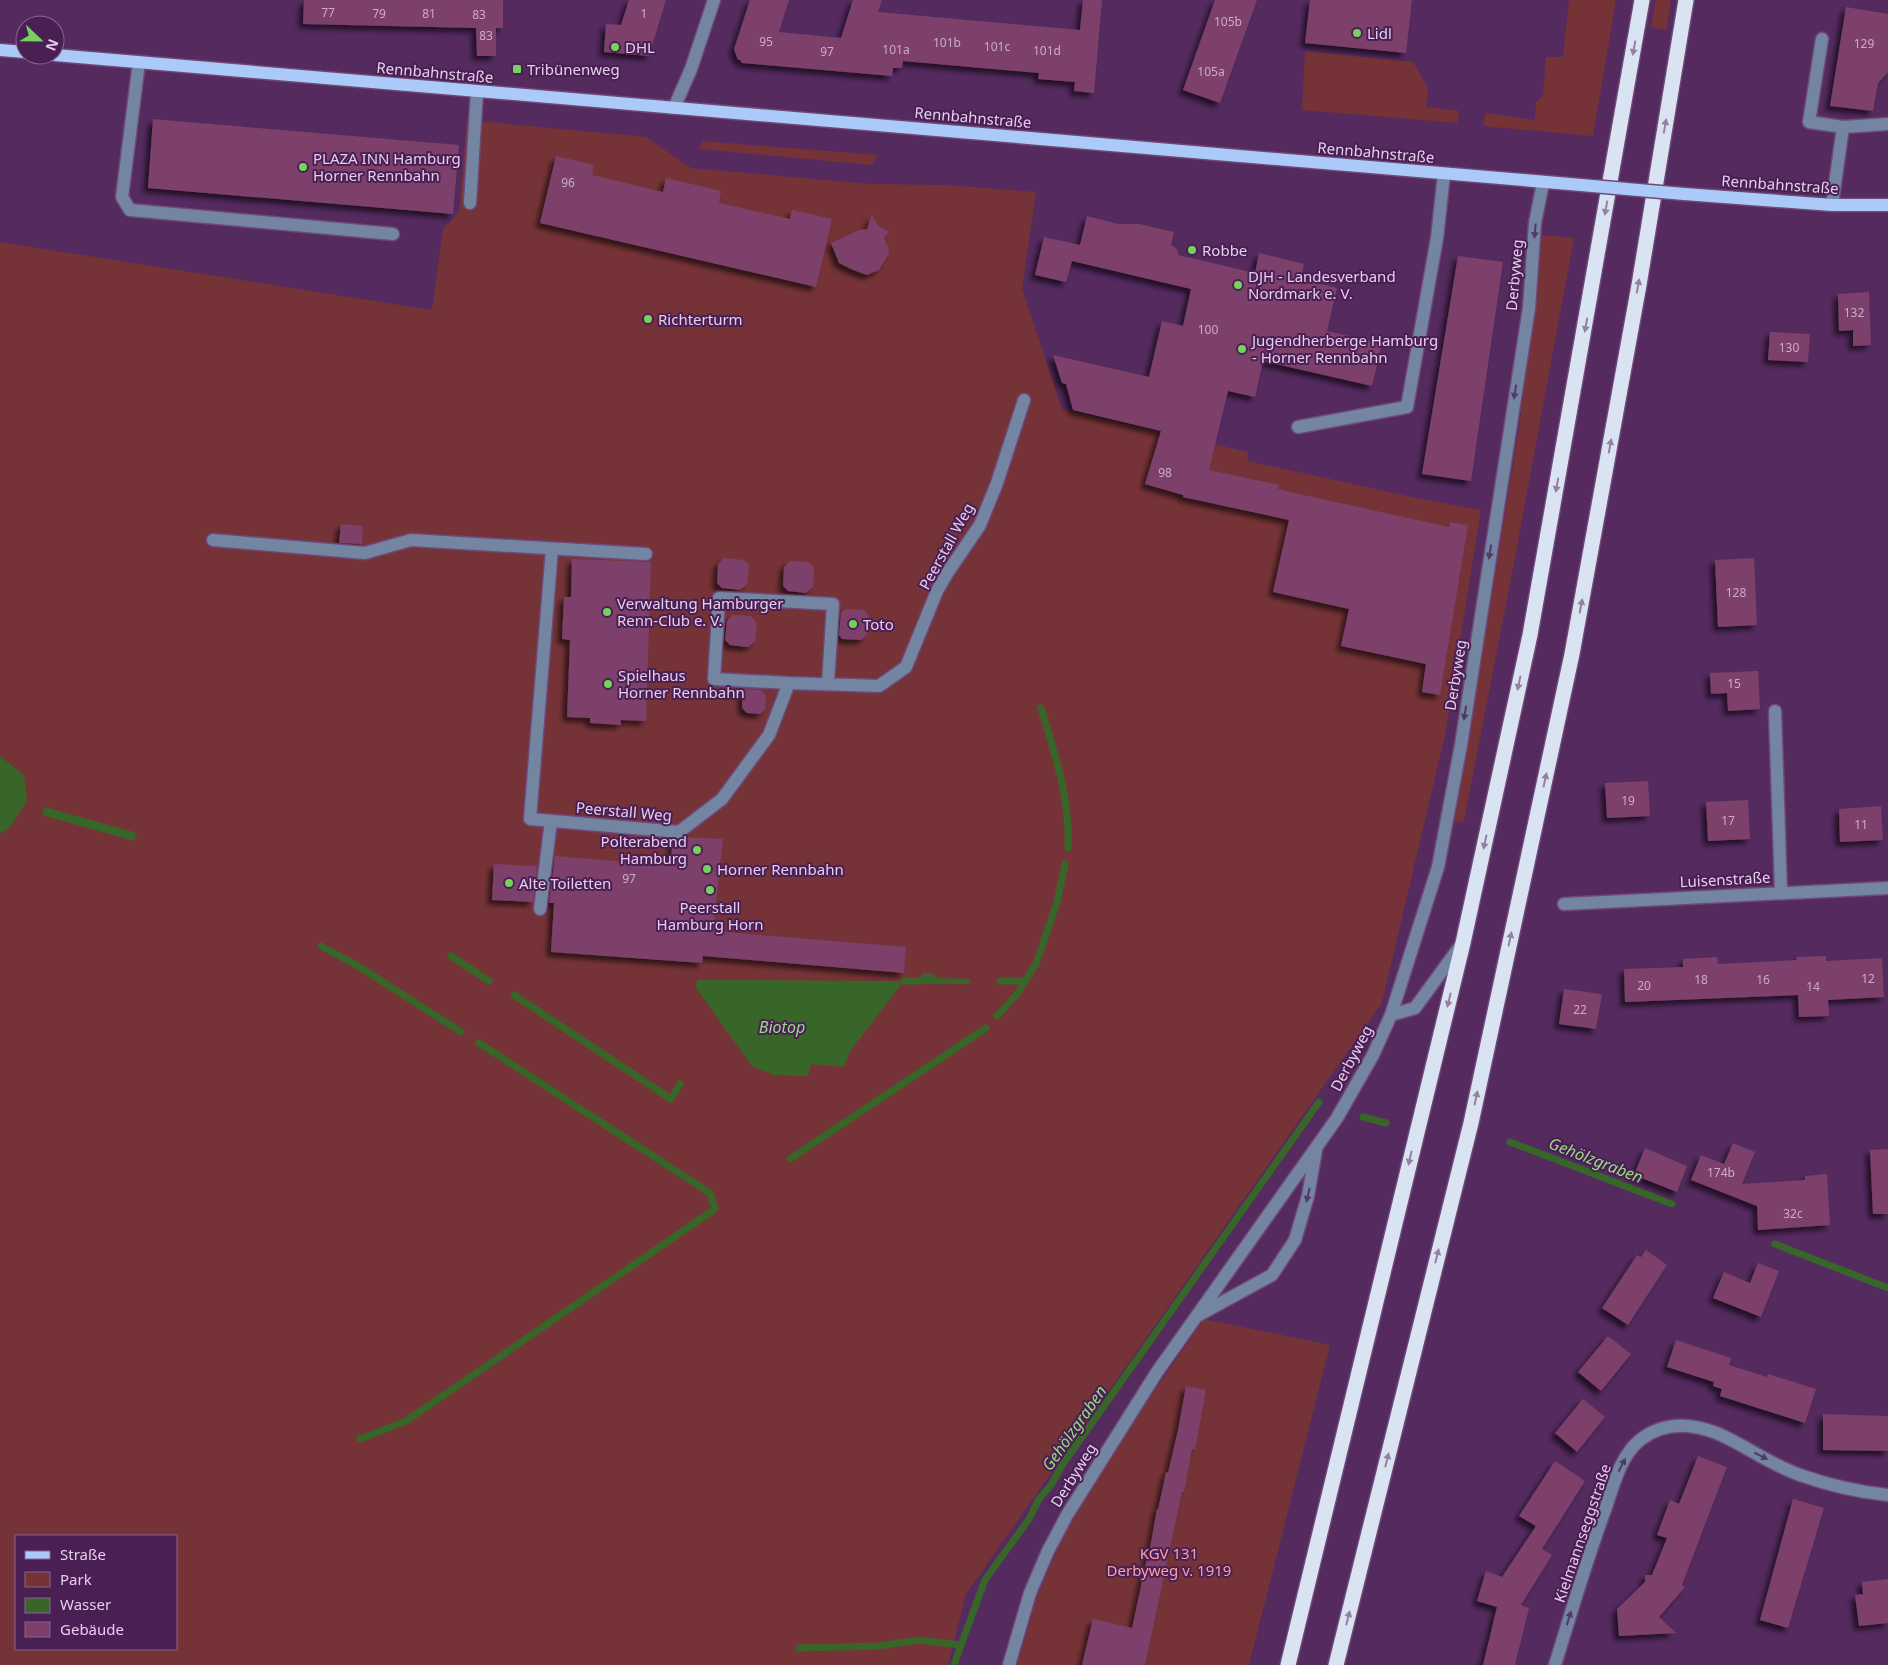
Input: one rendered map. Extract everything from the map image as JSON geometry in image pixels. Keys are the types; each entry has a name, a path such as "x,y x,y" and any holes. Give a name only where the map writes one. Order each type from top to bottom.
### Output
{"highway":[{"path":"1288,1665 1463,943 1530,635 1642,0"},
{"path":"1336,1665 1470,1123 1572,654 1637,295 1686,0"}],"main road":[{"path":"0,50 15,51"},
{"name":"Rennbahnstraße","path":"65,56 1543,183 1832,205 1888,205"}],"street":[{"path":"674,108 691,69 714,0"},
{"path":"1822,39 1809,122 1843,127 1888,124"},
{"path":"139,62 122,197 130,210 393,234"},
{"path":"470,204 478,91"},
{"path":"1832,205 1843,127"},
{"path":"1298,427 1407,407 1437,238 1444,174"},
{"name":"Derbyweg","path":"1009,1665 1030,1593 1063,1522 1141,1397 1195,1317 1337,1118 1373,1055 1391,1015 1438,867 1457,764 1529,308 1535,223 1543,183"},
{"name":"Peerstall Weg","path":"552,549 530,819 679,832 722,799 769,735 789,683 879,686 906,667 938,591 948,572 980,525 997,483 1024,400"},
{"path":"213,540 365,553 411,540 646,554"},
{"path":"789,683 714,679 719,598 833,604 828,683"},
{"path":"1775,711 1781,892"},
{"path":"540,909 550,820"},
{"name":"Luisenstraße","path":"1564,904 1888,888"},
{"path":"1391,1015 1416,1008 1463,943"},
{"name":"Derbyweg","path":"1195,1317 1272,1276 1295,1240 1308,1196 1316,1147"},
{"name":"Kielmannseggstraße","path":"1555,1665 1589,1553 1618,1472 1627,1455 1639,1440 1656,1430 1681,1424 1698,1426 1736,1442 1799,1475 1843,1488 1888,1495"}],"green space":[{"path":"1569,0 1616,0 1593,136 1483,126 1485,113 1535,120 1536,102 1543,96 1546,57 1563,57"},
{"path":"1656,0 1671,0 1666,30 1651,27"},
{"path":"1305,51 1413,62 1428,88 1426,107 1459,111 1457,123 1302,110"},
{"name":"Horner Rennbahn","path":"467,120 646,137 691,168 870,184 946,185 1036,192 1022,289 1062,409 1248,452 1248,461 1416,498 1481,510 1445,735 1382,1003 966,1594 948,1665 0,1665 0,242 432,310 443,229 459,212"},
{"path":"702,141 878,155 871,165 699,149"},
{"path":"1542,235 1574,238 1464,821 1454,823 1519,429"},
{"name":"KGV 131 Derbyweg v. 1919","path":"1204,1319 1330,1345 1249,1665 1017,1665 1037,1597 1063,1536 1131,1425"}],"water":[{"path":"0,756 24,775 27,801 10,827 0,834"},
{"path":"45,807 137,833 134,841 42,815"},
{"path":"923,973 932,973 936,978 971,979 969,984 922,984 919,981"},
{"name":"Biotop","path":"697,980 904,981 850,1051 844,1067 811,1064 808,1076 774,1075 752,1066 696,988"}],"building":[{"path":"304,0 503,0 503,28 496,28 496,56 477,56 476,28 303,24"},
{"path":"629,0 666,0 649,56 604,52 606,24 621,25"},
{"path":"750,0 789,0 779,32 841,38 853,0 882,0 878,12 1080,30 1083,0 1102,0 1094,93 1074,91 1075,82 1038,79 1039,73 903,61 902,68 893,68 892,76 742,63 738,60 734,49"},
{"path":"1215,0 1257,0 1220,103 1183,90"},
{"name":"Lidl","path":"1310,0 1412,0 1406,53 1305,43"},
{"path":"1846,7 1888,14 1888,72 1878,83 1873,111 1830,106"},
{"name":"PLAZA INN Hamburg Horner Rennbahn","path":"153,119 459,145 453,214 148,188"},
{"path":"556,156 594,165 592,175 663,192 666,178 721,191 719,203 790,219 792,210 832,219 816,287 540,223"},
{"path":"872,214 878,226 889,232 884,238 889,253 879,270 867,275 839,263 831,243 859,230 867,229"},
{"path":"1087,216 1118,224 1140,224 1174,232 1171,245 1177,249 1178,255 1255,273 1259,253 1304,264 1301,279 1337,288 1327,331 1382,344 1372,386 1263,361 1255,397 1228,391 1209,470 1279,485 1278,489 1290,492 1449,527 1450,522 1468,525 1440,695 1422,692 1426,664 1341,646 1349,609 1273,592 1289,520 1183,497 1183,495 1145,484 1161,431 1073,410 1066,384 1062,383 1053,355 1149,377 1162,321 1183,326 1191,289 1072,261 1066,282 1035,275 1044,237 1080,245"},
{"path":"1458,256 1503,262 1471,481 1422,474"},
{"path":"1869,292 1871,345 1853,346 1853,330 1839,331 1838,294"},
{"path":"1770,332 1810,334 1808,362 1768,360"},
{"path":"341,524 363,526 362,543 339,543"},
{"path":"724,558 743,560 749,565 747,584 740,590 722,588 717,583 718,564"},
{"path":"1754,558 1757,625 1718,627 1715,560"},
{"path":"572,559 651,562 646,721 621,720 621,725 590,723 590,718 567,717 570,640 562,639 564,597 571,597"},
{"path":"790,561 809,562 814,568 813,587 806,593 788,591 783,586 784,567"},
{"name":"Toto","path":"845,609 864,610 869,616 867,635 861,640 842,639 839,635 841,613"},
{"path":"732,615 751,616 757,623 755,641 748,647 730,645 725,640 727,621"},
{"path":"1758,671 1760,709 1728,711 1727,693 1711,694 1710,673"},
{"path":"743,689 761,690 766,696 765,709 760,714 747,713 742,708"},
{"path":"1648,781 1650,816 1607,818 1605,783"},
{"path":"1748,800 1750,839 1708,841 1706,802"},
{"path":"1881,806 1883,840 1840,842 1839,809"},
{"path":"685,837 723,839 713,931 906,947 904,973 703,956 702,963 551,952 554,903 549,903 555,856 670,866 673,840"},
{"name":"Alte Toiletten","path":"494,864 537,866 533,902 492,900"},
{"path":"1826,956 1826,961 1882,958 1884,997 1828,1000 1829,1016 1799,1017 1798,995 1625,1002 1624,969 1683,967 1683,959 1717,957 1718,964 1797,960 1796,957"},
{"path":"1564,989 1602,994 1596,1029 1559,1024"},
{"path":"1733,1143 1755,1152 1742,1184 1805,1180 1805,1176 1827,1174 1830,1225 1758,1230 1757,1206 1691,1180 1701,1155 1724,1164"},
{"path":"1645,1148 1687,1166 1677,1192 1634,1175"},
{"path":"1888,1149 1888,1214 1873,1214 1870,1150"},
{"path":"1646,1250 1667,1265 1628,1325 1602,1308 1637,1255 1641,1257"},
{"path":"1758,1263 1779,1271 1761,1317 1713,1298 1724,1272 1750,1283"},
{"path":"1608,1336 1631,1354 1601,1391 1578,1372"},
{"path":"1676,1340 1731,1358 1729,1365 1767,1377 1768,1374 1816,1389 1805,1423 1720,1396 1722,1389 1713,1386 1714,1382 1667,1367"},
{"path":"1186,1386 1206,1390 1195,1450 1192,1449 1145,1665 1082,1665 1093,1619 1132,1628 1157,1509 1178,1430"},
{"path":"1583,1399 1605,1417 1577,1452 1555,1433"},
{"path":"1823,1414 1888,1416 1888,1451 1823,1450"},
{"path":"1698,1456 1727,1467 1682,1585 1685,1587 1659,1617 1676,1633 1619,1636 1617,1609 1645,1582 1645,1575 1652,1575 1667,1538 1657,1535 1670,1500 1679,1504"},
{"path":"1555,1461 1585,1481 1542,1549 1552,1555 1521,1605 1529,1608 1515,1665 1483,1665 1497,1607 1477,1601 1486,1571 1502,1577 1536,1526 1519,1516"},
{"path":"1793,1499 1824,1508 1788,1628 1760,1620"},
{"path":"1888,1579 1888,1623 1859,1626 1855,1595 1863,1594 1862,1582"}],"waterway":[{"path":"1041,708 1064,794 1067,812 1068,848"},
{"path":"997,1016 1017,994 1036,964 1057,902 1065,864"},
{"path":"321,946 358,966 461,1032"},
{"path":"451,956 489,981"},
{"path":"904,981 919,981"},
{"path":"1000,981 1025,981"},
{"path":"514,995 671,1099 680,1084"},
{"path":"790,1159 986,1028"},
{"path":"360,1439 406,1421 715,1209 710,1193 479,1043"},
{"name":"Gehölzgraben","path":"799,1648 878,1646 920,1640 961,1645 985,1580 1029,1519 1039,1499 1051,1485 1063,1464 1319,1102"},
{"name":"Gehölzgraben","path":"1363,1117 1386,1123"},
{"name":"Gehölzgraben","path":"1510,1142 1672,1204"},
{"name":"Gehölzgraben","path":"1775,1244 1888,1288"},
{"path":"954,1665 961,1645"}],"place":[{"name":"Lidl","path":"1357,33"},
{"name":"DHL","path":"615,47"},
{"name":"Tribünenweg","path":"517,69"},
{"name":"PLAZA INN Hamburg Horner Rennbahn","path":"303,167"},
{"name":"Robbe","path":"1192,250"},
{"name":"DJH - Landesverband Nordmark e. V.","path":"1238,285"},
{"name":"Richterturm","path":"648,319"},
{"name":"Jugendherberge Hamburg - Horner Rennbahn","path":"1242,349"},
{"name":"Verwaltung Hamburger Renn-Club e. V.","path":"607,612"},
{"name":"Toto","path":"853,624"},
{"name":"Spielhaus Horner Rennbahn","path":"608,684"},
{"name":"Polterabend Hamburg","path":"697,850"},
{"name":"Horner Rennbahn","path":"707,869"},
{"name":"Alte Toiletten","path":"509,883"},
{"name":"Peerstall Hamburg Horn","path":"710,890"}]}
